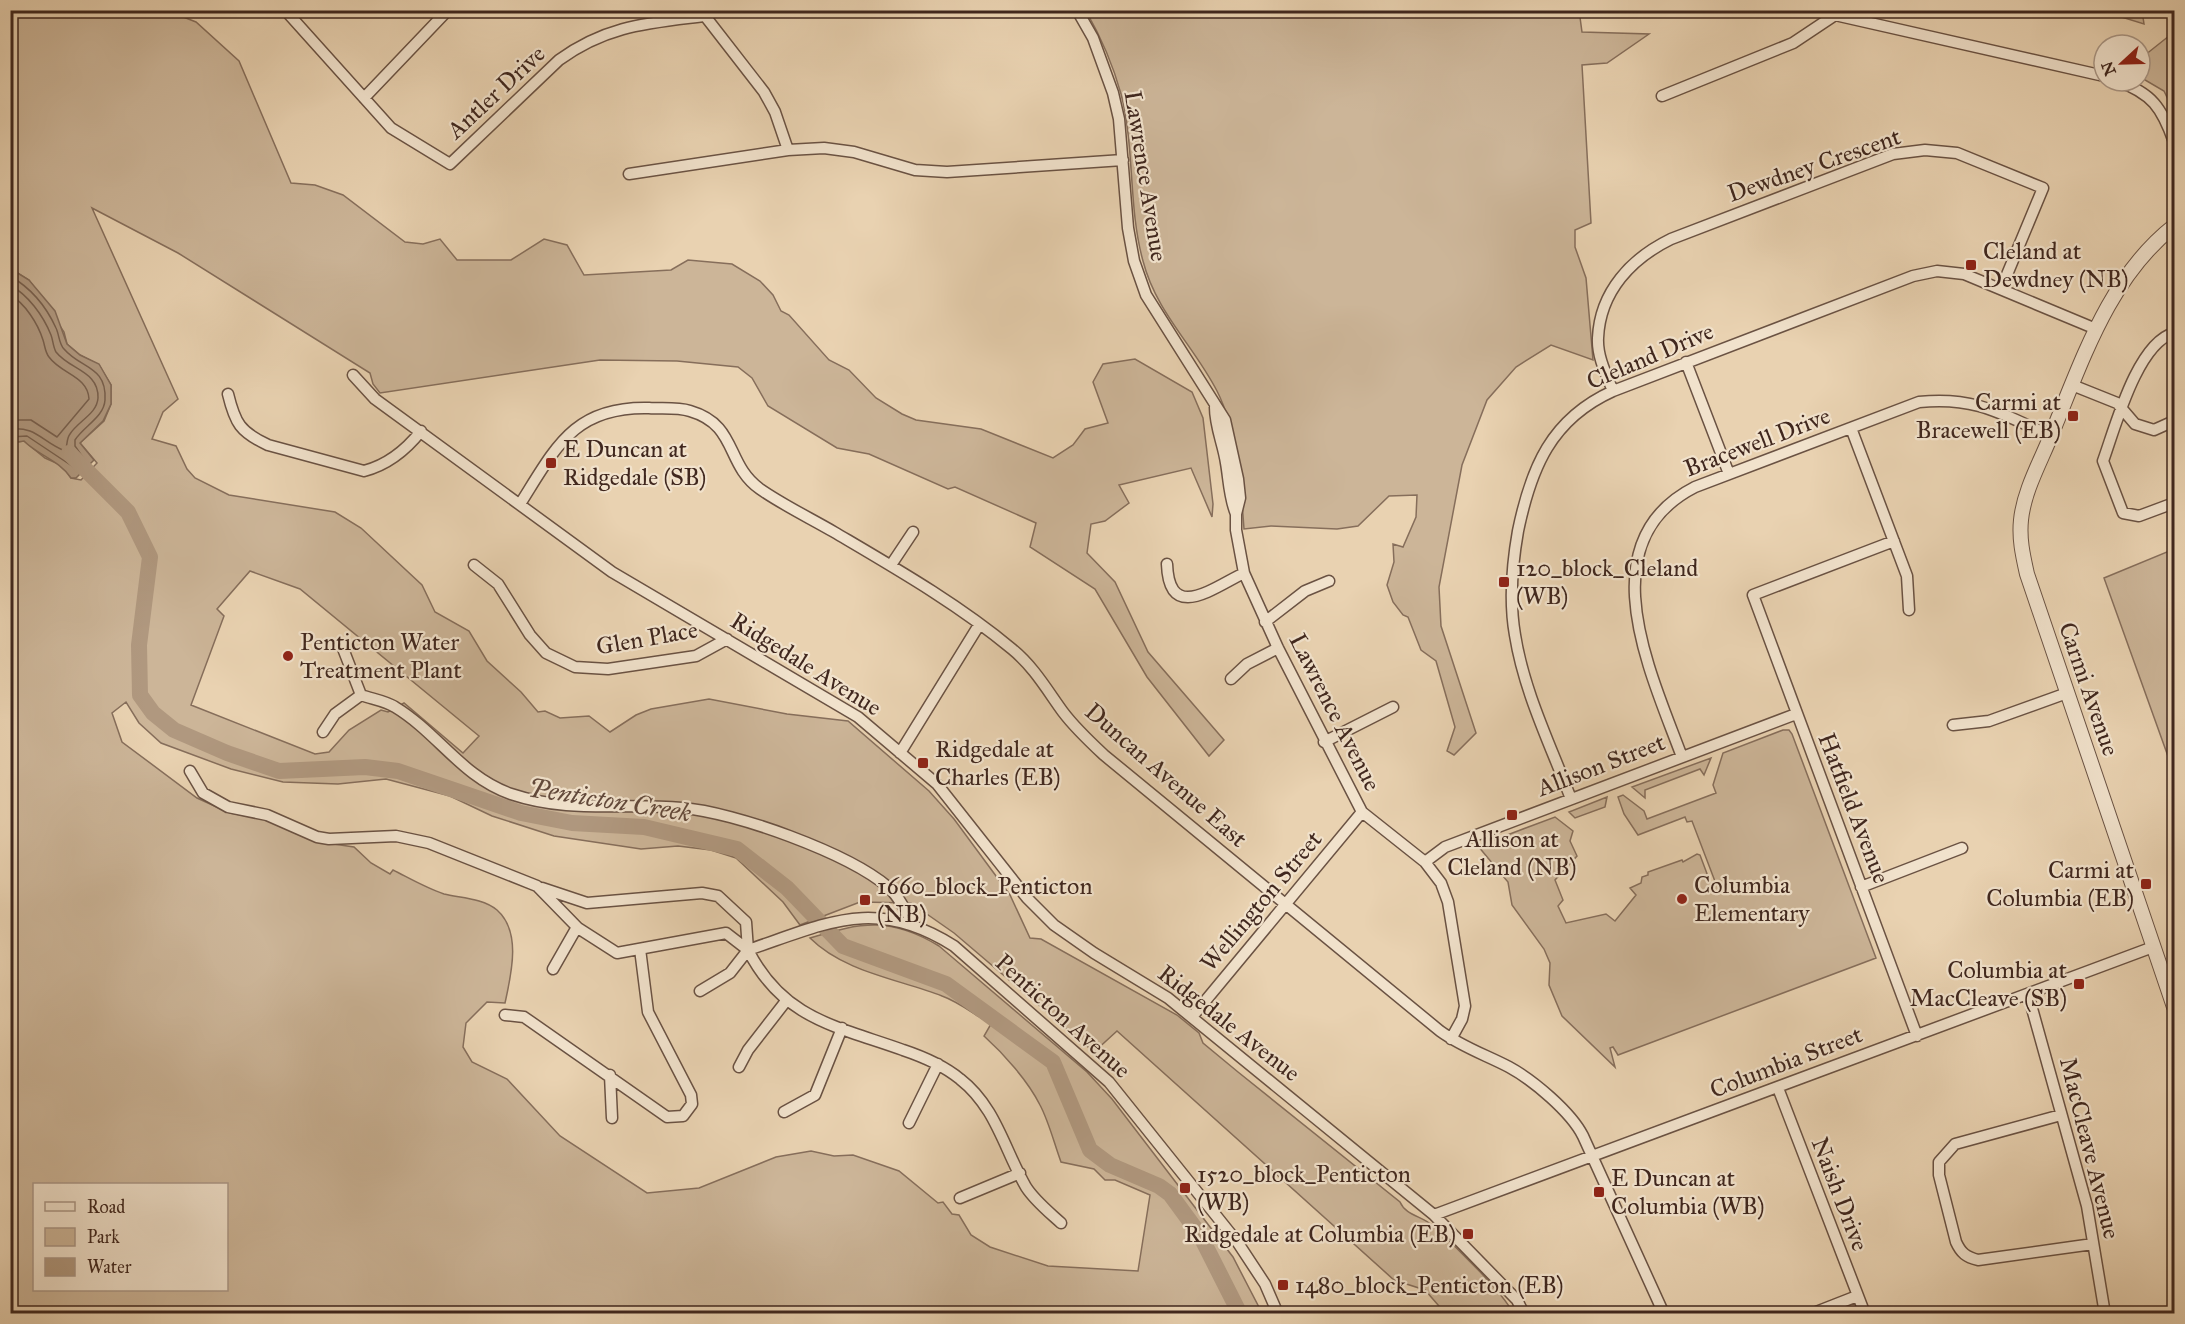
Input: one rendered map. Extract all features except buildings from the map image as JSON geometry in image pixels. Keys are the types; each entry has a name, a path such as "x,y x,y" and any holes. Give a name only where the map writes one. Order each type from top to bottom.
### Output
{"street":[{"name":"Antler Drive","path":"285,10 392,128 450,164 559,60 576,48 602,34 630,25 705,16 764,92 775,112 788,150"},
{"path":"364,98 448,10"},
{"name":"Lawrence Avenue","path":"1077,10 1093,38 1113,93 1134,261 1146,295 1198,375 1215,407 1215,423 1226,462 1230,499 1236,514 1239,554 1244,573 1265,622 1324,742 1362,812 1425,862 1441,883 1448,902 1464,1012 1451,1039"},
{"path":"1813,10 1832,17 2092,73"},
{"path":"1662,96 1793,43 1832,17"},
{"path":"2143,93 2155,102 2168,123 2175,142"},
{"path":"629,174 788,150 824,148 854,152 915,170 947,172 1123,160"},
{"name":"Dewdney Crescent","path":"1613,391 1600,359 1598,338 1603,311 1616,284 1640,256 1671,238 1893,154 1925,150 1957,153 2043,188 2001,289"},
{"name":"Carmi Avenue","path":"2175,226 2137,262 2096,329 2024,504 2020,536 2027,574 2175,1007"},
{"name":"Cleland Drive","path":"1571,799 1521,661 1515,635 1512,580 1522,511 1536,465 1560,429 1576,414 1594,399 1686,362 1913,276 1937,271 1964,274 2096,329"},
{"path":"2175,333 2169,334 2146,354 2121,411 2103,461 2123,513 2139,516 2175,503"},
{"path":"1686,362 1729,474"},
{"name":"Ridgedale Avenue","path":"353,375 375,399 612,572 858,717 937,784 1027,898 1053,925 1168,998 1434,1215 1517,1300 1524,1314"},
{"path":"2073,385 2117,403 2121,411 2135,424 2154,430 2175,421"},
{"path":"228,394 234,420 254,439 268,446 364,471 379,467 410,444 421,431"},
{"name":"Bracewell Drive","path":"1682,757 1642,649 1634,606 1640,553 1647,531 1659,512 1676,496 1919,402 1947,399 1979,404 2051,436"},
{"name":"Duncan Avenue East","path":"520,504 555,449 594,416 617,409 680,409 690,411 718,426 738,463 758,488 891,565 979,625 1026,662 1064,713 1104,755 1451,1039 1468,1050 1520,1073 1577,1125 1664,1314"},
{"path":"1851,428 1907,576 1909,610"},
{"path":"891,565 913,532"},
{"name":"Hatfield Avenue","path":"1894,542 1753,595 1917,1036"},
{"path":"1167,564 1169,585 1184,598 1196,597 1244,573"},
{"name":"Glen Place","path":"474,565 498,584 530,635 546,653 575,667 608,669 696,656 727,639"},
{"path":"1265,622 1303,594 1329,581"},
{"path":"900,753 979,625"},
{"path":"323,732 335,714 361,695 342,646"},
{"path":"1231,679 1247,664 1278,648"},
{"path":"1953,725 1989,721 2067,693"},
{"name":"Penticton Avenue","path":"361,695 394,706 469,772 489,785 512,794 562,806 683,808 706,812 777,833 858,865 890,888 913,924 954,946 1096,1068 1238,1243 1264,1284 1278,1314"},
{"path":"1324,742 1393,706"},
{"name":"Allison Street","path":"1425,862 1445,847 1796,714"},
{"path":"190,771 203,793 228,807 267,815 317,837 329,839 396,836 429,843 537,886 587,903 702,892 714,895 746,922 748,950"},
{"name":"Wellington Street","path":"1192,1017 1362,812"},
{"path":"1861,886 1962,848"},
{"path":"537,886 577,927 617,953 726,933 748,950 765,981 786,1001 801,1011 938,1064 961,1079 984,1103 997,1122 1020,1173 1034,1197 1061,1223"},
{"path":"700,991 730,973 748,950 831,922 861,917 883,917 913,924"},
{"path":"553,969 577,927"},
{"name":"Columbia Street","path":"1434,1215 2153,947"},
{"path":"505,1015 525,1017 668,1117 683,1116 692,1104 685,1082 648,1012 640,949"},
{"name":"MacCleave Avenue","path":"2028,994 2087,1206 2105,1314"},
{"path":"739,1066 786,1001"},
{"path":"784,1113 815,1095 842,1028"},
{"path":"909,1123 938,1064"},
{"path":"610,1076 612,1118"},
{"name":"Naish Drive","path":"1778,1088 1865,1314"},
{"path":"2061,1115 1955,1144 1939,1162 1942,1186 1956,1242 1961,1252 1969,1257 1978,1260 2093,1244"},
{"path":"960,1198 1020,1173"},
{"path":"1811,1314 1857,1296"}],"green space":[{"path":"1579,10 1582,32 1649,34 1607,63 1582,65 1591,223 1575,230 1575,247 1586,278 1593,360 1551,345 1516,367 1487,400 1462,465 1439,587 1441,626 1476,733 1454,755 1447,751 1455,727 1436,661 1421,650 1408,617 1403,615 1393,602 1387,585 1394,562 1393,544 1403,547 1416,517 1417,495 1389,496 1358,526 1337,529 1271,526 1244,529 1237,458 1224,406 1208,375 1166,313 1143,261 1135,220 1128,135 1121,94 1106,51 1086,11"},
{"path":"11,11 168,11 196,22 239,61 291,183 315,185 343,195 405,242 423,244 440,239 457,260 511,260 544,239 567,245 584,275 671,270 688,260 732,264 760,281 773,295 781,311 789,315 829,360 849,370 876,398 902,414 916,420 981,429 1053,458 1073,445 1085,429 1108,423 1093,382 1103,364 1135,359 1192,392 1203,418 1213,504 1212,517 1191,468 1119,485 1129,503 1105,521 1091,524 1087,553 1115,582 1148,652 1224,740 1209,756 1147,677 1095,589 1030,547 1036,523 955,487 948,489 869,454 837,448 768,406 752,378 738,367 677,361 600,360 380,393 373,384 370,373 178,253 92,208 178,399 163,412 152,439 176,446 187,469 195,478 229,495 335,512 361,528 422,585 435,612 469,631 487,661 521,692 538,712 545,711 560,718 589,716 610,732 636,715 651,709 709,699 787,714 848,721 929,791 954,819 1010,895 1030,938 1041,939 1177,1015 1199,1033 1203,1043 1238,1072 1400,1202 1406,1210 1433,1226 1488,1281 1513,1313 1445,1313 1425,1290 1394,1280 1117,1031 1094,1052 954,933 911,903 860,902 800,925 783,902 736,858 711,850 678,846 641,849 554,836 492,816 450,796 386,779 338,784 283,782 231,769 161,743 139,723 126,702 112,713 122,742 197,798 230,813 268,820 320,842 354,847 371,863 390,874 393,870 437,892 478,901 497,910 505,919 512,942 512,967 505,1003 487,1002 466,1023 463,1047 472,1062 507,1079 560,1136 647,1193 699,1188 776,1157 811,1151 834,1156 853,1155 899,1171 938,1203 943,1202 952,1214 959,1215 971,1235 990,1247 1048,1266 1138,1271 1150,1195 1115,1180 1105,1180 1094,1169 1061,1162 1046,1118 1035,1096 1015,1068 984,1036 991,1024 948,999 855,967 824,950 810,938 845,928 876,925 891,927 906,930 939,946 1087,1072 1112,1099 1233,1257 1262,1313 11,1313 11,443 24,441 45,458 63,466 71,478 81,480 97,463 80,443 104,421 111,404 111,385 99,365 80,355 67,344 64,332 29,280 11,269","holes":["250,571 300,589 479,736 463,753 404,703 388,712 381,710 349,730 329,752 315,754 191,705 224,616 217,609"]},
{"path":"2102,11 2142,11 2144,24"},
{"path":"2174,32 2174,112 2164,91 2152,84 2152,49"},
{"path":"2174,549 2174,773 2104,578"},
{"name":"Columbia Elementary","path":"1783,730 1789,730 1792,734 1876,958 1618,1055 1613,1047 1610,1048 1615,1067 1562,1016 1549,985 1550,963 1544,949 1512,905 1508,882 1478,846 1555,817 1573,831 1570,841 1577,856 1555,880 1563,900 1558,906 1566,923 1606,914 1615,921 1636,895 1630,888 1641,883 1642,877 1648,875 1648,872 1682,860 1683,862 1697,854 1700,855 1712,887 1716,884 1692,821 1687,822 1685,817 1638,835 1624,814 1618,797 1623,795 1644,811 1647,819 1716,793 1713,785 1723,753"},
{"path":"1711,758 1704,775 1700,769 1645,790 1645,798 1632,787"},
{"path":"1607,797 1605,807 1575,818 1569,812"}],"water":[{"path":"11,269 29,280 55,311 67,344 80,355 99,364 111,385 111,404 103,421 80,443 94,460 76,478 71,478 55,462 24,441 11,443"}],"waterway":[{"name":"Penticton Creek","path":"69,453 128,512 150,557 139,645 140,695 153,713 174,730 227,753 279,771 365,767 398,771 521,813 572,823 644,827 737,849 787,888 843,946 946,984 1053,1062 1090,1150 1110,1165 1159,1186 1170,1194 1200,1235 1240,1314"}],"place":[{"name":"Cleland at Dewdney (NB)","path":"1971,265"},
{"name":"Carmi at Bracewell (EB)","path":"2073,416"},
{"name":"E Duncan at Ridgedale (SB)","path":"551,463"},
{"name":"120_block_Cleland (WB)","path":"1504,582"},
{"name":"Penticton Water Treatment Plant","path":"288,656"},
{"name":"Ridgedale at Charles (EB)","path":"923,763"},
{"name":"Allison at Cleland (NB)","path":"1512,815"},
{"name":"Carmi at Columbia (EB)","path":"2146,884"},
{"name":"Columbia Elementary","path":"1682,899"},
{"name":"1660_block_Penticton (NB)","path":"865,900"},
{"name":"Columbia at MacCleave (SB)","path":"2079,984"},
{"name":"1520_block_Penticton (WB)","path":"1185,1188"},
{"name":"E Duncan at Columbia (WB)","path":"1599,1192"},
{"name":"Ridgedale at Columbia (EB)","path":"1468,1234"},
{"name":"1480_block_Penticton (EB)","path":"1283,1285"}]}
